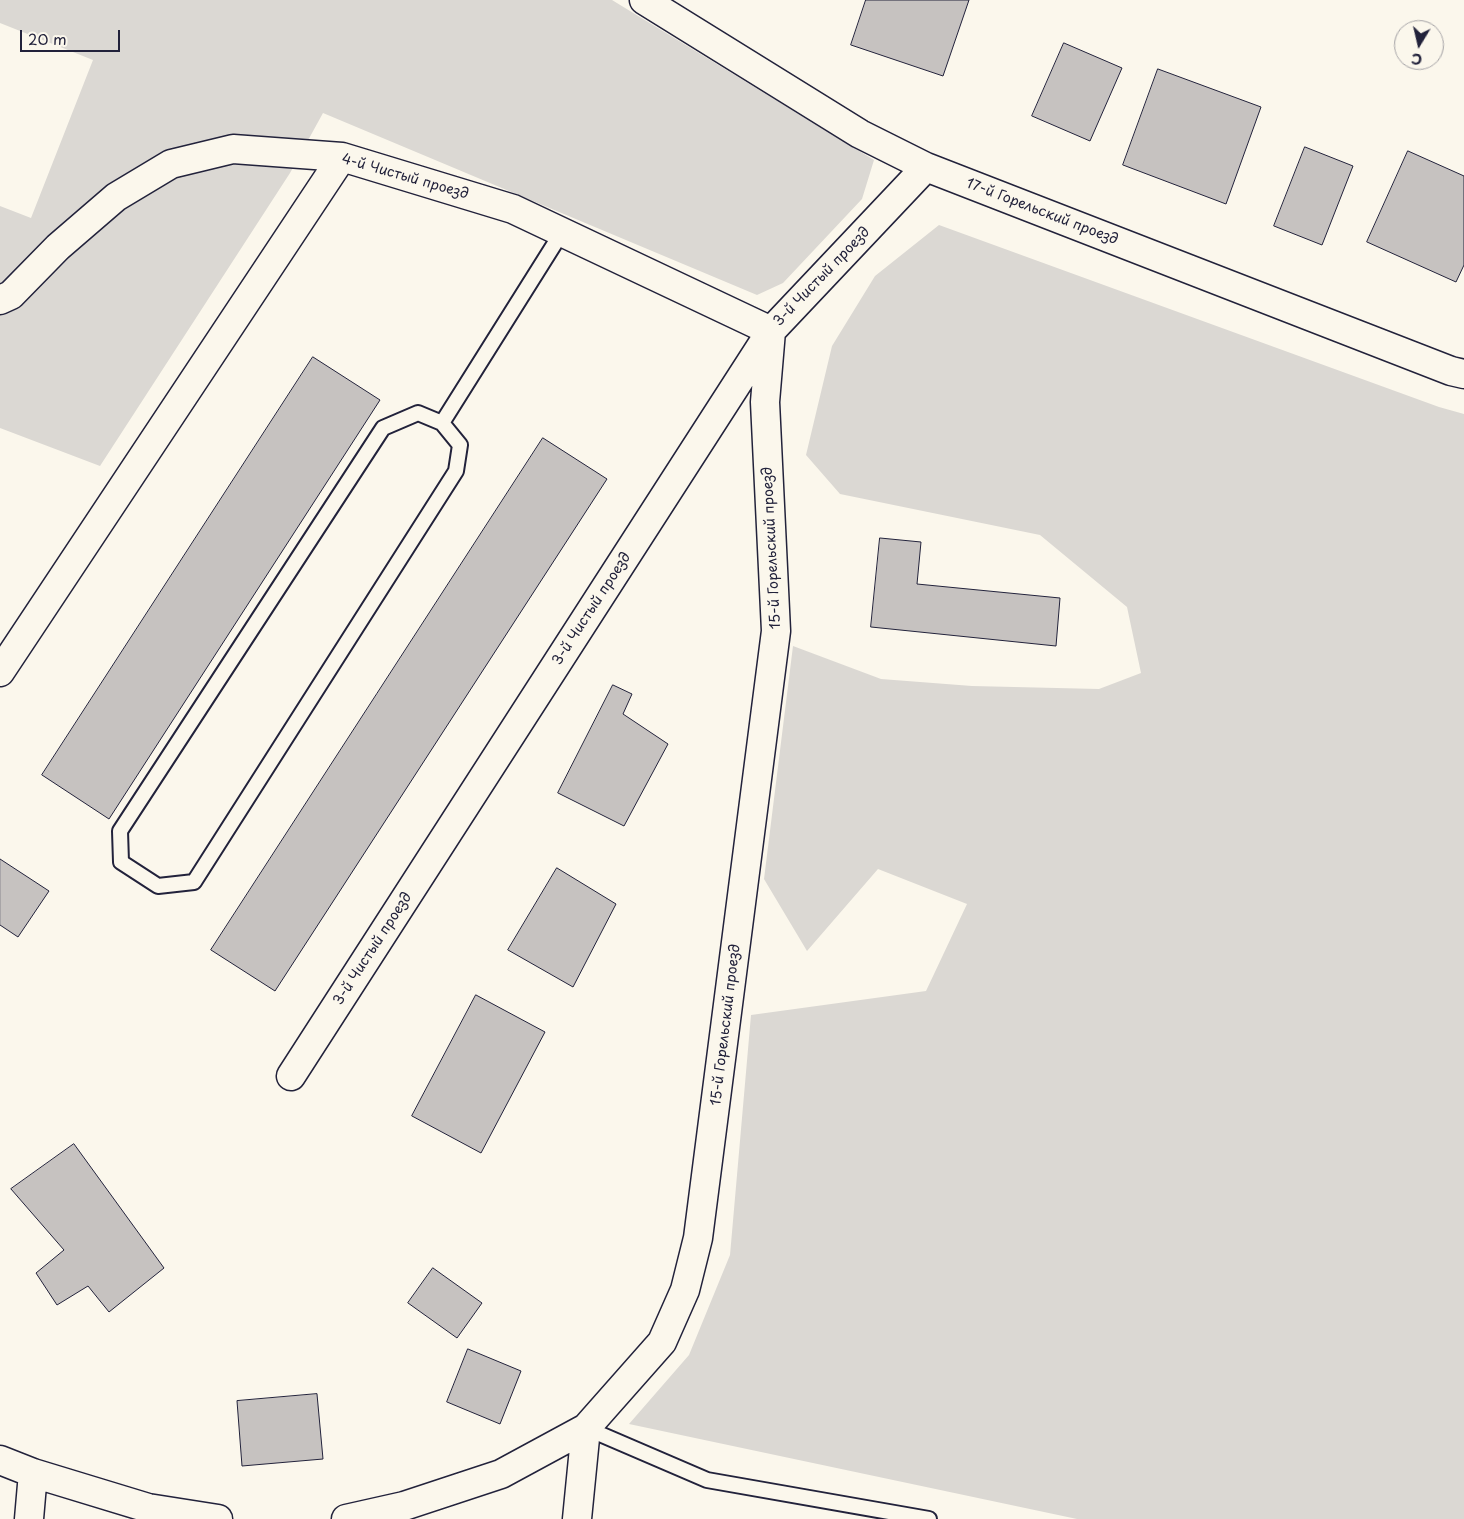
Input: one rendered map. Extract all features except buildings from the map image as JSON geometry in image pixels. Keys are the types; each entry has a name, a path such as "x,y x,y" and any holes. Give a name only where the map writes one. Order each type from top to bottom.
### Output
{"street":[{"name":"17-й Горельский проезд","path":"644,0 860,134 926,168 1464,374"},
{"name":"4-й Чистый проезд","path":"0,300 11,295 58,247 116,197 171,164 233,149 342,157 513,209 771,331"},
{"path":"0,672 342,157"},
{"name":"3-й Чистый проезд","path":"292,1076 771,331 926,168"},
{"name":"15-й Горельский проезд","path":"346,1519 404,1506 501,1474 586,1428 662,1342 685,1290 698,1238 776,631 765,402 771,331"},
{"path":"578,1519 586,1428"},
{"path":"0,1460 33,1473 148,1508 218,1519"},
{"path":"29,1519 33,1473"}],"lane":[{"path":"442,423 562,232"},
{"path":"418,413 442,423 460,445 456,471 194,882 158,886 122,862 120,831 383,428 418,413"},
{"path":"586,1428 706,1480 929,1519"}],"shaded area":[{"path":"0,0 612,0 874,160 862,199 783,283 757,295 323,113 290,173 100,466 0,428 0,206 31,218 93,60 0,23"},
{"path":"939,225 1439,407 1464,414 1464,1519 1077,1519 629,1424 689,1355 730,1255 751,1015 926,991 967,904 878,869 807,951 764,879 793,646 881,679 972,686 1099,689 1141,673 1127,607 1040,535 840,494 806,455 832,346 875,276"}]}
